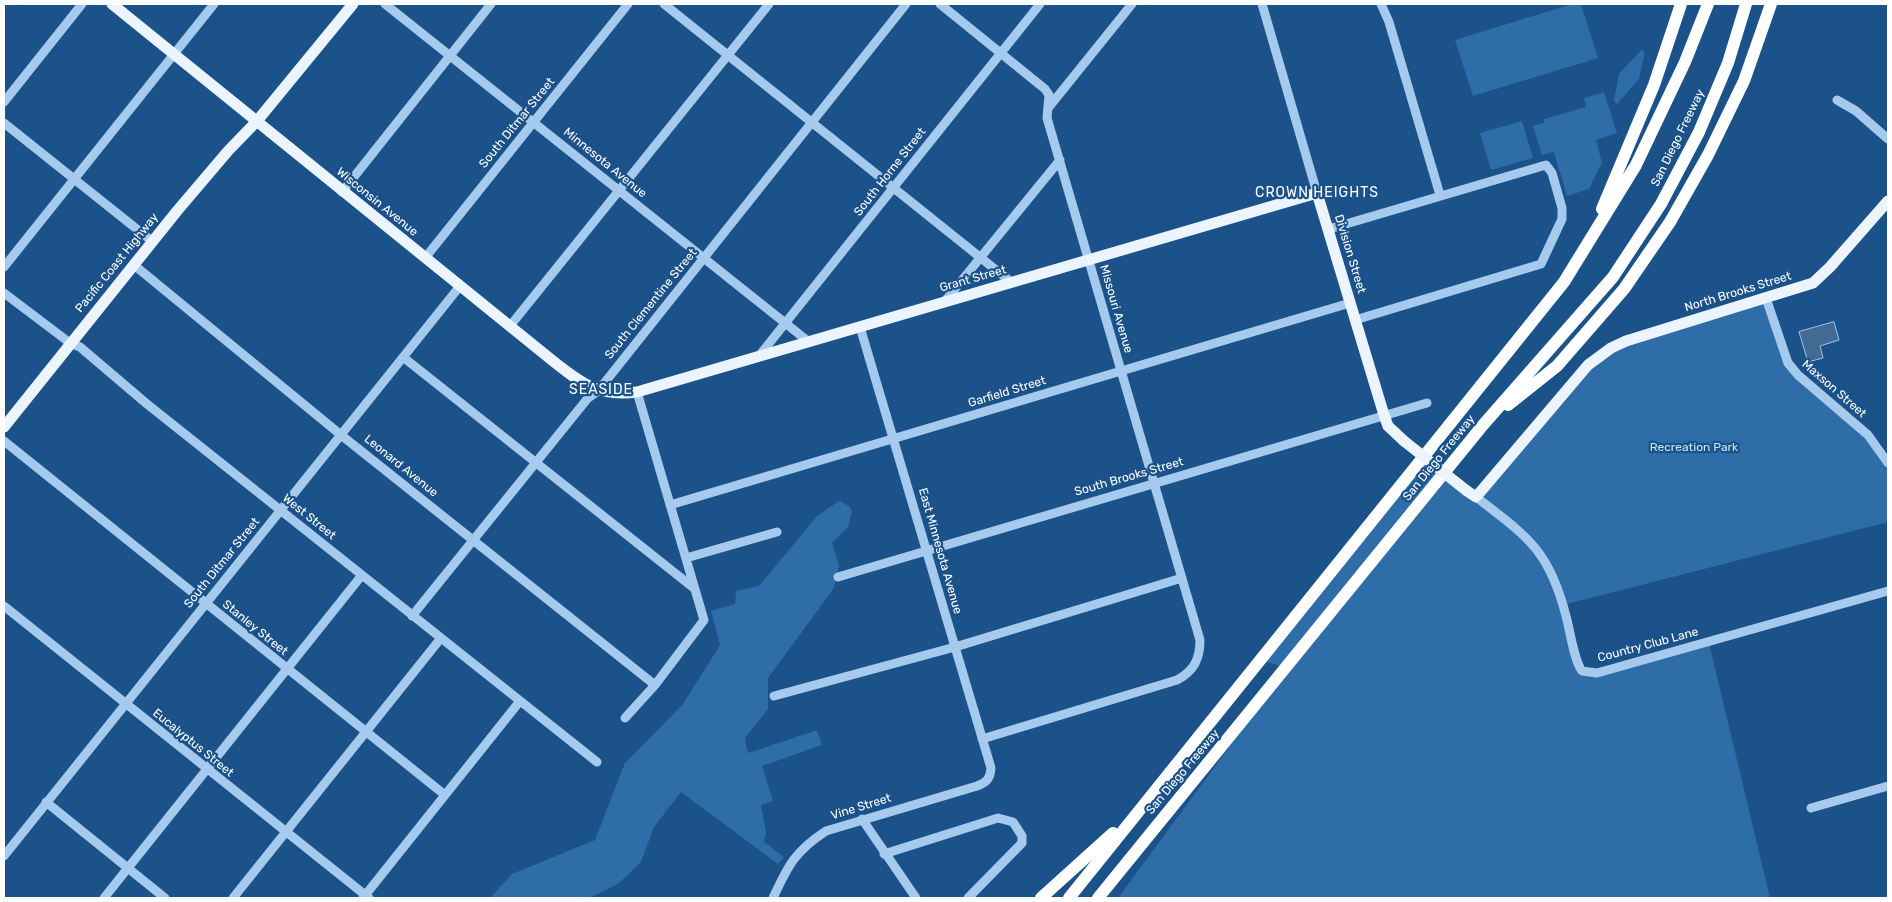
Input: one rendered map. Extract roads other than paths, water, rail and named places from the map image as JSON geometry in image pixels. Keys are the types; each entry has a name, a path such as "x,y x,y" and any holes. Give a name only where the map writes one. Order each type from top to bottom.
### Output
{"highway":[{"path":"1585,249 1654,85 1681,4"},
{"name":"San Diego Freeway","path":"1069,898 1564,282 1636,165 1686,62 1708,4"},
{"name":"San Diego Freeway","path":"1098,898 1275,683 1483,425 1613,277 1661,204 1699,132 1728,64 1746,4"},
{"path":"1483,425 1557,366 1624,289 1670,222 1708,155 1744,81 1772,4"},
{"path":"1041,898 1142,806"},
{"path":"1110,898 1139,846"}],"main road":[{"name":"Wisconsin Avenue","path":"112,4 258,121 342,192 580,382 598,391 620,394 637,392"},
{"name":"Pacific Coast Highway","path":"4,427 70,343 228,151 258,121 353,4"},
{"name":"Division Street","path":"1317,193 1388,426 1434,465"},
{"name":"Grant Street","path":"637,392 1317,193"},
{"name":"North Brooks Street","path":"1472,494 1576,379 1602,354 1620,343 1813,283 1830,267 1888,201"},
{"name":"Country Club Lane","path":"1434,465 1472,494"}],"street":[{"path":"4,102 82,4"},
{"path":"4,268 214,4"},
{"name":"Minnesota Avenue","path":"385,4 809,342"},
{"path":"342,192 491,4"},
{"name":"South Ditmar Street","path":"425,258 628,4"},
{"path":"664,4 1011,282"},
{"path":"510,326 769,4"},
{"name":"South Clementine Street","path":"412,616 588,398 598,391 906,4"},
{"name":"Missouri Avenue","path":"940,4 1001,52 1045,89 1049,95 1047,109 1060,160 1200,640 1200,652 1195,666 1177,680 982,739"},
{"name":"South Horne Street","path":"759,356 1040,4"},
{"path":"1047,109 1132,4"},
{"name":"Division Street","path":"1262,4 1317,193"},
{"path":"1381,4 1389,22 1440,195"},
{"path":"1837,100 1856,111 1888,139"},
{"path":"4,123 153,242"},
{"path":"945,301 1060,160"},
{"path":"1329,228 1546,165 1552,173 1562,208 1562,219 1541,264 1355,320"},
{"name":"Leonard Avenue","path":"134,265 341,435 655,685"},
{"name":"South Ditmar Street","path":"4,856 460,286"},
{"name":"West Street","path":"4,293 70,343 80,347 280,510 596,762"},
{"name":"Maxson Street","path":"1766,298 1788,363 1798,375 1868,435 1888,463"},
{"name":"Garfield Street","path":"670,505 1350,303"},
{"name":"East Minnesota Avenue","path":"860,327 991,768 990,777 987,782"},
{"path":"403,356 695,589"},
{"path":"625,718 655,685 704,620 637,392"},
{"name":"South Brooks Street","path":"838,577 1427,403"},
{"name":"Stanley Street","path":"4,441 445,795"},
{"name":"Country Club Lane","path":"1472,494 1522,533 1545,559 1559,590 1582,671 1596,673 1888,591"},
{"path":"686,558 777,532"},
{"path":"104,898 362,575"},
{"path":"774,696 955,647 1182,578"},
{"name":"Eucalyptus Street","path":"4,606 365,897"},
{"path":"233,898 440,638"},
{"path":"365,897 520,701"},
{"name":"Vine Street","path":"773,898 795,856 808,842 826,831 987,782"},
{"path":"1811,808 1888,786"},
{"path":"46,802 165,898"},
{"path":"884,854 998,818 1013,822 1022,836 1022,843 968,898"},
{"path":"862,819 884,854 916,898"}],"district":[{"name":"CROWN HEIGHTS","path":"1317,193"},
{"name":"SEASIDE","path":"601,390"}],"park label":[{"name":"Recreation Park","path":"1694,448"}]}
